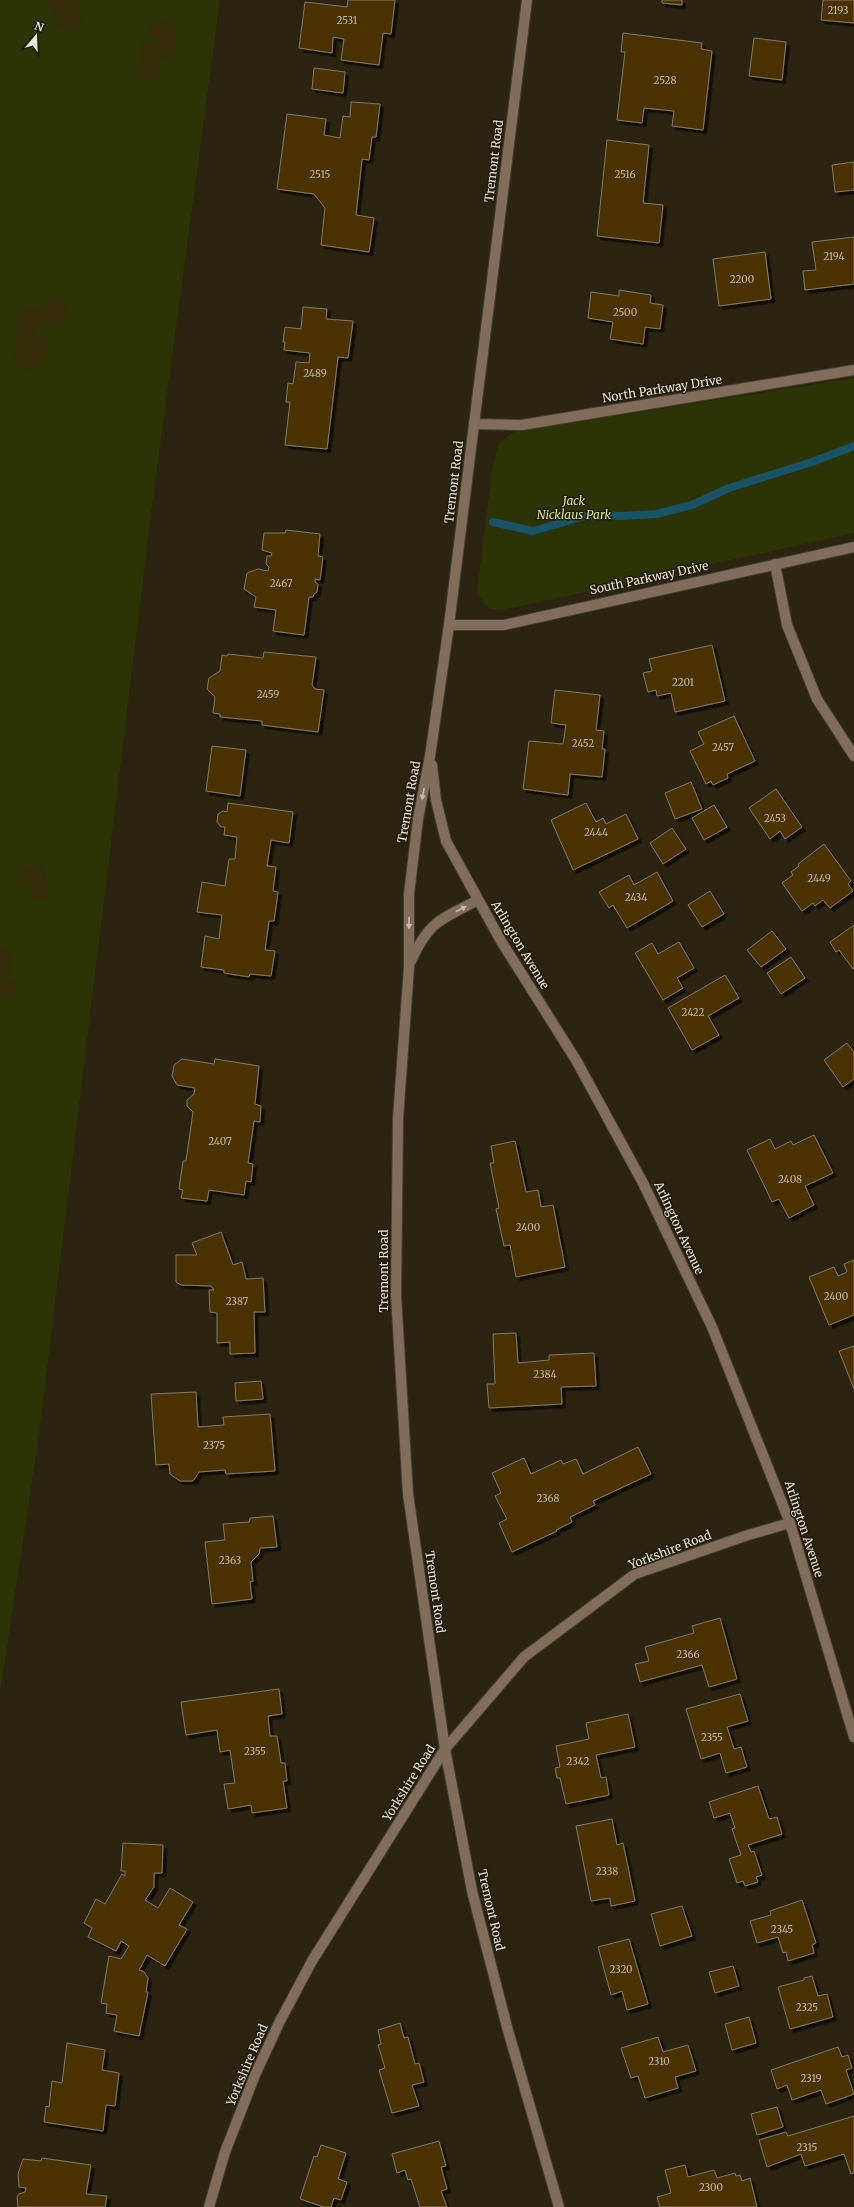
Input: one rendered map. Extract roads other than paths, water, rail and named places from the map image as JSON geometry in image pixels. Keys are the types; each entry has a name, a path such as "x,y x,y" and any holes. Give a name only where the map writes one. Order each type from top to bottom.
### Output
{"street":[{"name":"Tremont Road","path":"527,0 449,625 430,756 418,819 409,894 409,967 398,1119 396,1295 408,1494 446,1749 472,1891 507,2027 559,2207"},
{"name":"North Parkway Drive","path":"474,424 522,425 854,370"},
{"name":"South Parkway Drive","path":"449,625 504,625 854,547"},
{"path":"775,564 787,625 817,699 854,756"},
{"name":"Arlington Avenue","path":"430,756 436,800 446,841 478,900 576,1060 643,1182 712,1327 790,1523 854,1737"},
{"name":"Tremont Road","path":"409,967 420,941 427,931 439,920 478,900"},
{"name":"Yorkshire Road","path":"209,2207 225,2152 255,2075 280,2021 312,1962 446,1749 524,1657 635,1574 748,1535 790,1523"}],"waterway":[{"path":"493,522 533,531 581,517 599,514 620,516 656,514 692,505 729,488 812,462 854,446"}],"park label":[{"name":"Jack Nicklaus Park","path":"574,508"}]}
